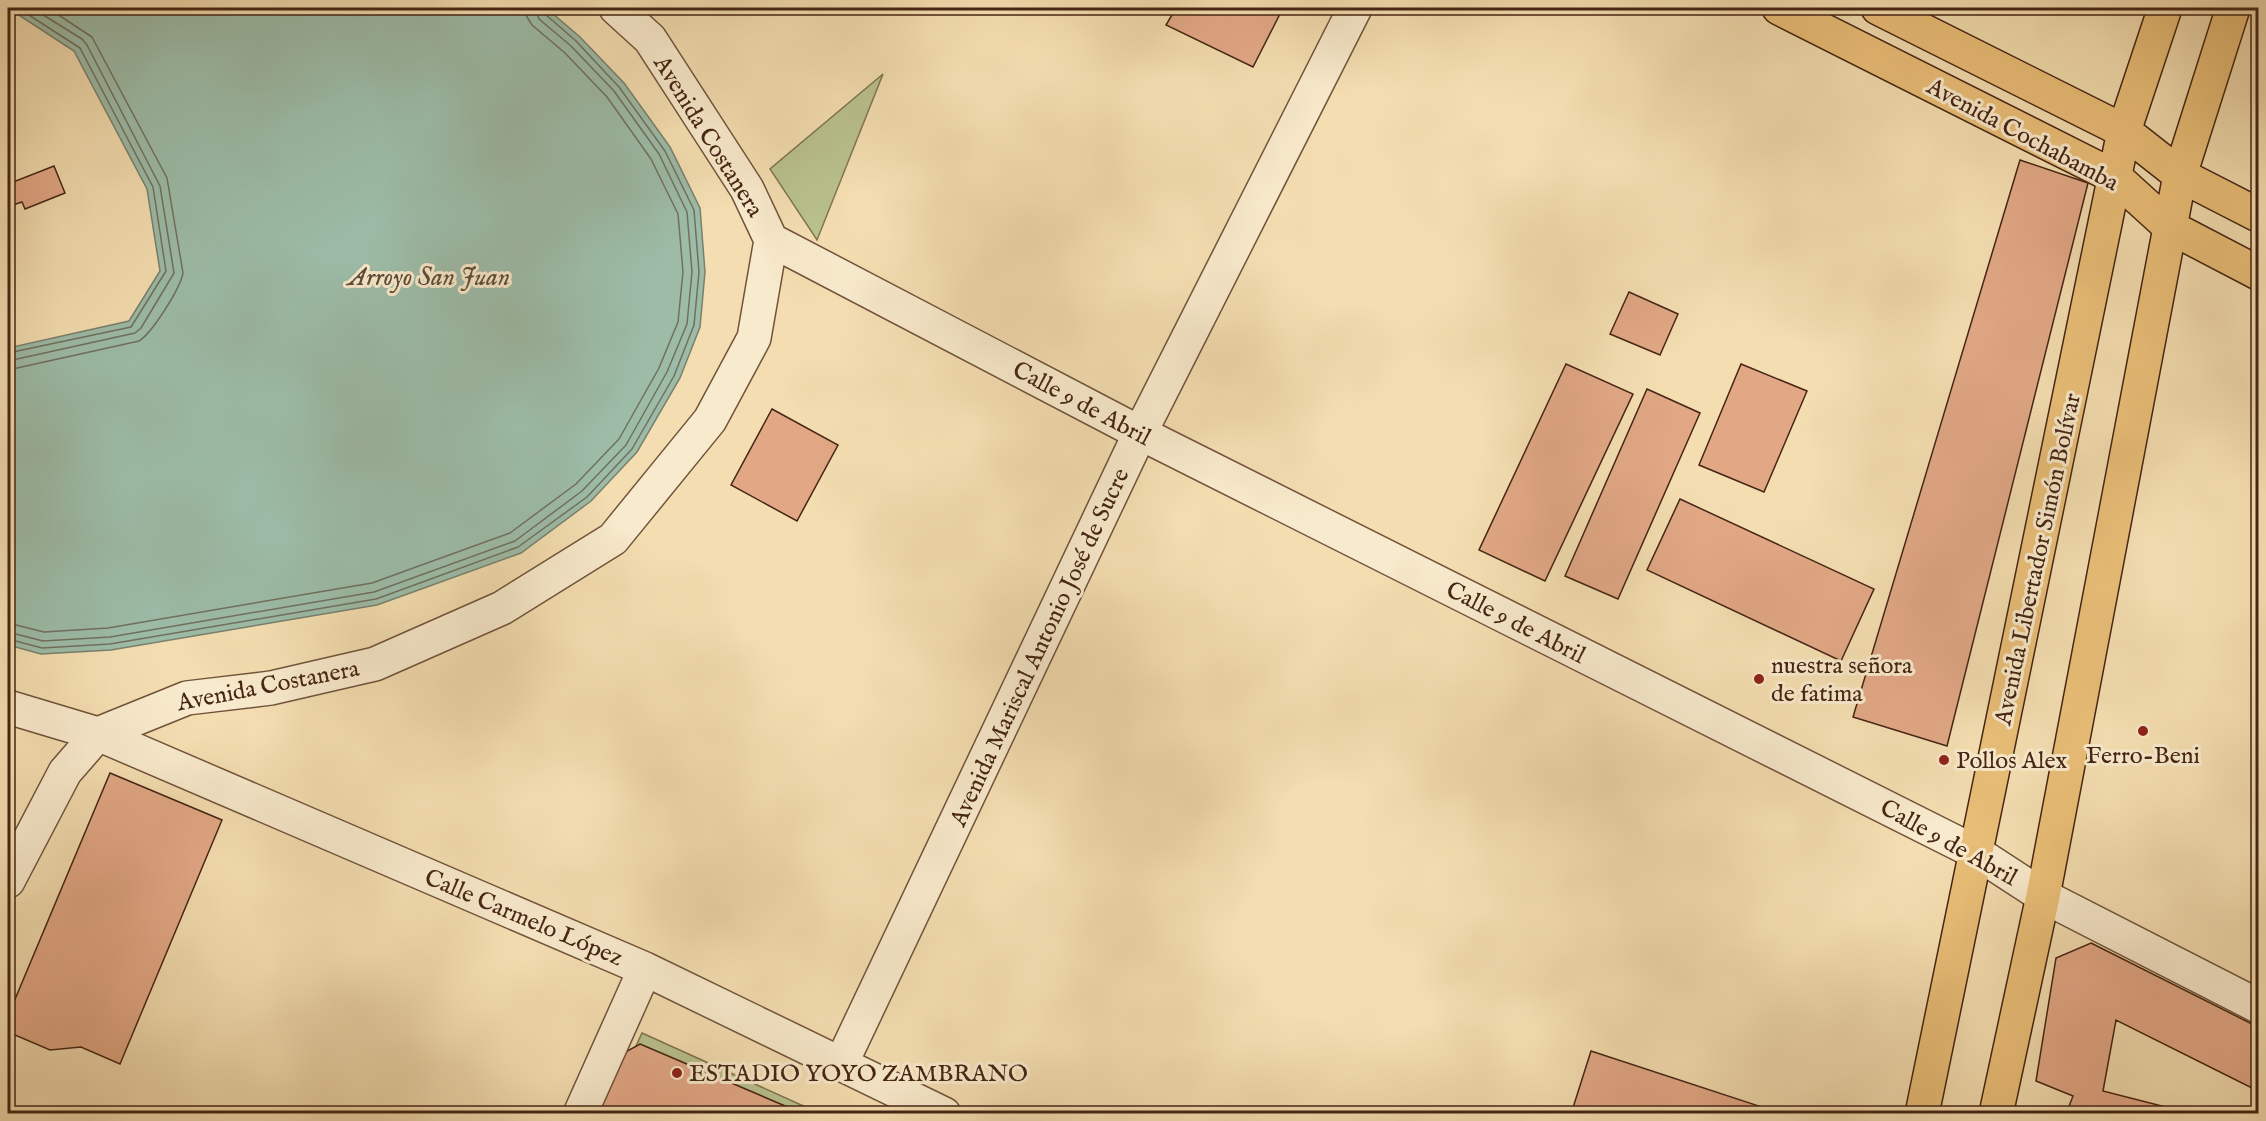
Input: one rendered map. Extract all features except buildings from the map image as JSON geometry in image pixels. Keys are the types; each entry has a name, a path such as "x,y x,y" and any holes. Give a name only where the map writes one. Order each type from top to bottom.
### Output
{"main road":[{"name":"Avenida Cochabamba","path":"1779,8 2115,177 2170,227 2259,273"},
{"name":"Avenida Cochabamba","path":"1878,8 2124,131 2180,175 2259,215"},
{"name":"Avenida Libertador Simón Bolívar","path":"1922,1113 2124,131 2164,8"},
{"path":"1996,1113 2043,896 2180,175 2233,8"}],"street":[{"name":"Avenida Costanera","path":"98,734 187,698 271,688 375,664 502,608 613,539 710,420 754,338 771,240 747,189 650,39 616,8"},
{"name":"Avenida Mariscal Antonio José de Sucre","path":"841,1064 1140,434 1355,8"},
{"name":"Calle 9 de Abril","path":"771,240 1140,434 1977,853 2043,896 2259,1006"},
{"name":"Calle Carmelo López","path":"8,707 98,734 645,969 944,1113"},
{"path":"8,881 65,772 98,734"},
{"path":"580,1113 645,969"}],"green space":[{"path":"883,74 817,240 770,169"},
{"name":"ESTADIO YOYO ZAMBRANO","path":"642,1033 819,1113 605,1114"}],"water":[{"name":"Arroyo San Juan","path":"8,8 546,8 580,37 624,83 670,147 700,208 705,272 700,327 680,378 637,452 591,501 521,553 377,605 111,650 41,654 8,645 8,348 129,321 160,271 147,189 74,51"}],"place":[{"name":"nuestra señora de fatima","path":"1759,679"},
{"name":"Ferro-Beni","path":"2143,731"},
{"name":"Pollos Alex","path":"1944,760"},
{"name":"ESTADIO YOYO ZAMBRANO","path":"677,1073"}]}
